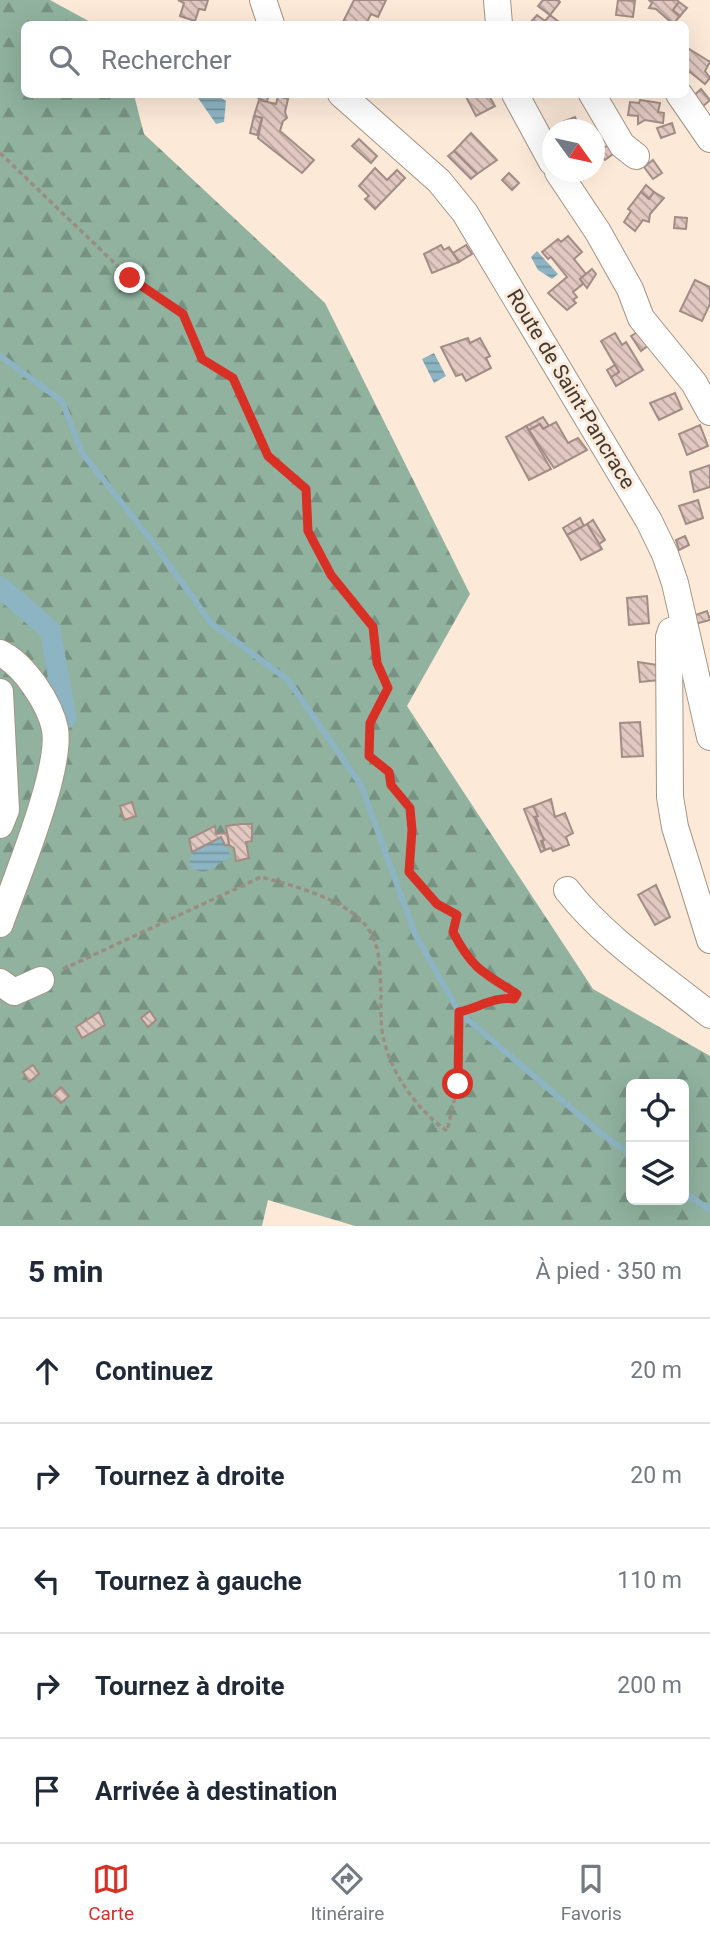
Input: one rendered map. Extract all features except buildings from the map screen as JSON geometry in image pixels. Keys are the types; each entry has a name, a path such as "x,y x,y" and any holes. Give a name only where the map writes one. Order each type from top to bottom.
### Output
{"street":[{"path":"263,0 270,21"},
{"path":"497,0 499,21"},
{"name":"Route de Saint-Pancrace","path":"346,98 439,181 465,213 649,521 675,583 710,737"},
{"path":"517,98 542,144"},
{"path":"594,98 622,145 636,156"},
{"path":"682,98 710,139"},
{"path":"565,182 598,232 647,328 694,383 710,412"},
{"path":"684,626 671,631 669,637 670,797 675,827 710,940"},
{"path":"0,653 35,684 55,729 53,769 0,924"},
{"path":"0,692 6,810 0,824"},
{"path":"567,890 581,907 607,930 710,1015"},
{"path":"7,987 41,980"}],"path":[{"path":"0,153 130,278 183,314 202,359 233,378 268,456 306,489 308,531 331,575 373,627 377,663 388,688 370,723 369,756 389,772 391,785 410,808 412,830 409,872 437,904 457,915 453,932 463,953 481,974 517,994 514,999 501,997 479,1008 459,1012 458,1084 447,1131 428,1118 392,1065 383,1035 379,957 371,933 339,903 297,887 261,877 41,980"}],"green space":[{"path":"0,0 50,0 88,21 21,21 21,98 135,98 144,134 325,303 470,594 407,706 593,989 710,1056 710,1226 355,1226 268,1200 262,1226 0,1226"}],"water":[{"path":"198,98 222,98 226,101 224,122 216,124"},
{"path":"537,251 558,274 552,279 538,270 531,257"},
{"path":"434,353 446,376 434,383 422,359"},
{"path":"221,837 231,857 203,873 189,866 192,852"}],"waterway":[{"path":"0,356 62,401 82,453 152,541 211,623 288,680 361,785 415,934 459,1012 598,1131 626,1151"},
{"path":"0,587 50,630 66,718"},
{"path":"689,1195 710,1210"}],"route":[{"path":"130,278 183,314 202,359 233,378 268,456 306,489 308,531 331,575 373,627 377,663 388,688 370,723 369,756 389,772 391,785 410,808 412,830 409,872 437,904 457,915 453,932 463,953 481,974 517,994 514,999 501,997 479,1008 459,1012 458,1084"}]}
